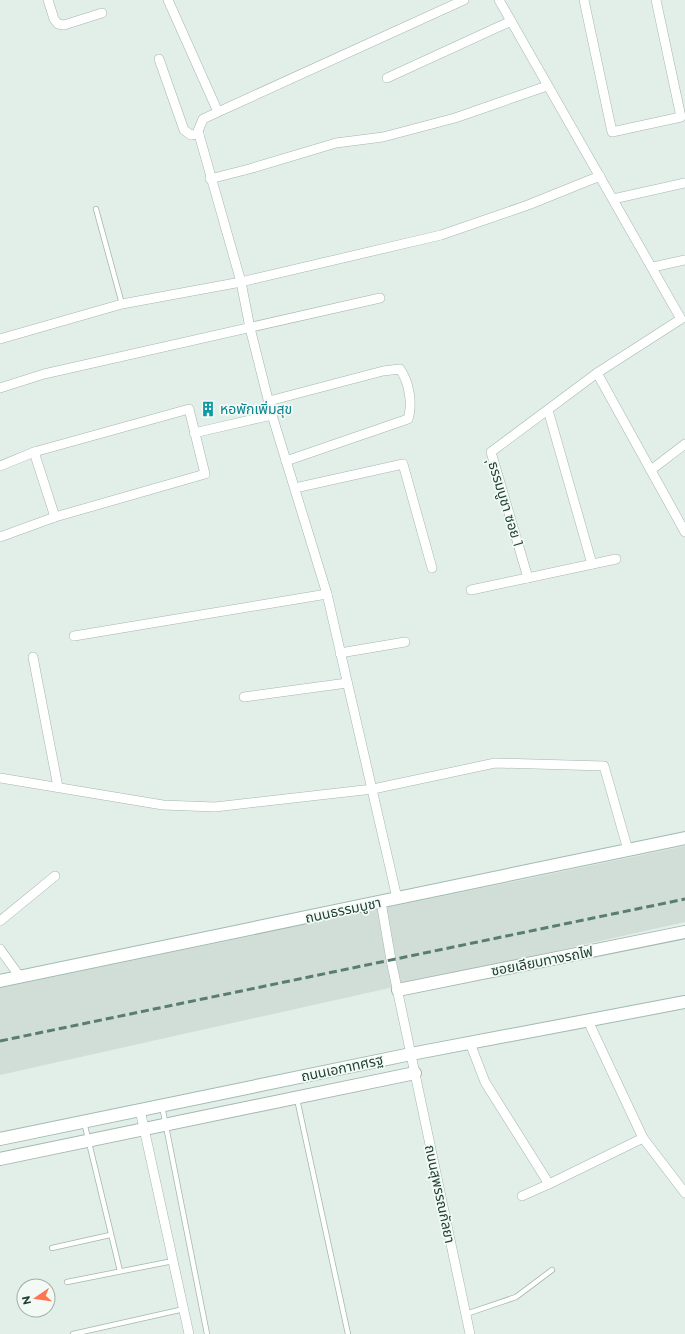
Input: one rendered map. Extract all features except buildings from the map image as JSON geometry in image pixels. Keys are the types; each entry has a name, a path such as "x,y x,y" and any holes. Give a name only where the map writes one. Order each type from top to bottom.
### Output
{"main road":[{"name":"ถนนธรรมบูชา","path":"0,981 685,838"},
{"name":"ซอยเลียบทางรถไฟ","path":"398,990 685,932"},
{"name":"ถนนเอกาทศรฐ","path":"0,1139 411,1054 685,1002"},
{"path":"0,1159 415,1073"}],"street":[{"path":"48,0 54,19 58,24 64,25 102,13"},
{"path":"168,0 218,112"},
{"path":"397,898 327,594 272,415 250,328 241,282 210,178 198,128 203,120 218,112 464,0"},
{"path":"499,0 547,86 653,267 685,260"},
{"path":"584,0 612,132 682,117 656,0"},
{"path":"387,78 511,21"},
{"path":"159,59 184,130 191,135 199,134"},
{"path":"210,178 249,169 336,143 383,137 455,118 547,86"},
{"path":"0,339 122,304 241,282 441,235 528,205 600,176"},
{"path":"613,199 685,183"},
{"name":"ุธรรมบูชา ซอย 1","path":"528,578 491,452 597,373 681,319 653,267"},
{"path":"0,388 44,374 380,298"},
{"path":"269,401 383,371 400,369 404,375 412,407 408,419 286,461"},
{"path":"597,373 685,532"},
{"path":"0,466 34,452 189,409 205,474 55,517 0,537"},
{"path":"548,410 592,564"},
{"path":"194,433 272,415"},
{"path":"651,470 685,444"},
{"path":"34,452 55,517"},
{"path":"295,488 403,464 432,568"},
{"path":"471,590 616,559"},
{"path":"74,636 327,594"},
{"path":"340,653 406,642"},
{"path":"33,657 58,787"},
{"path":"244,697 347,683"},
{"path":"0,778 163,805 215,806 373,789 495,763 604,766 628,850"},
{"path":"0,921 55,876"},
{"name":"ถนนสุพรรณกัลยา","path":"381,902 411,1054 470,1334"},
{"path":"0,949 20,977"},
{"path":"588,1021 643,1138 685,1193"},
{"path":"470,1043 485,1082 549,1184"},
{"path":"140,1110 189,1334"},
{"path":"522,1196 643,1138"}],"lane":[{"path":"96,209 122,304"},
{"path":"297,1098 348,1334"},
{"path":"161,1106 207,1334"},
{"path":"84,1122 110,1235 120,1271"},
{"path":"52,1248 110,1235"},
{"path":"67,1282 173,1261"},
{"path":"466,1314 516,1297 552,1270"},
{"path":"72,1334 184,1309"}],"shaded area":[{"path":"685,846 685,922 0,1075 0,988"}],"railway":[{"path":"0,1041 685,899"}],"place":[{"name":"หอพักเพิ่มสุข","path":"208,409"}]}
